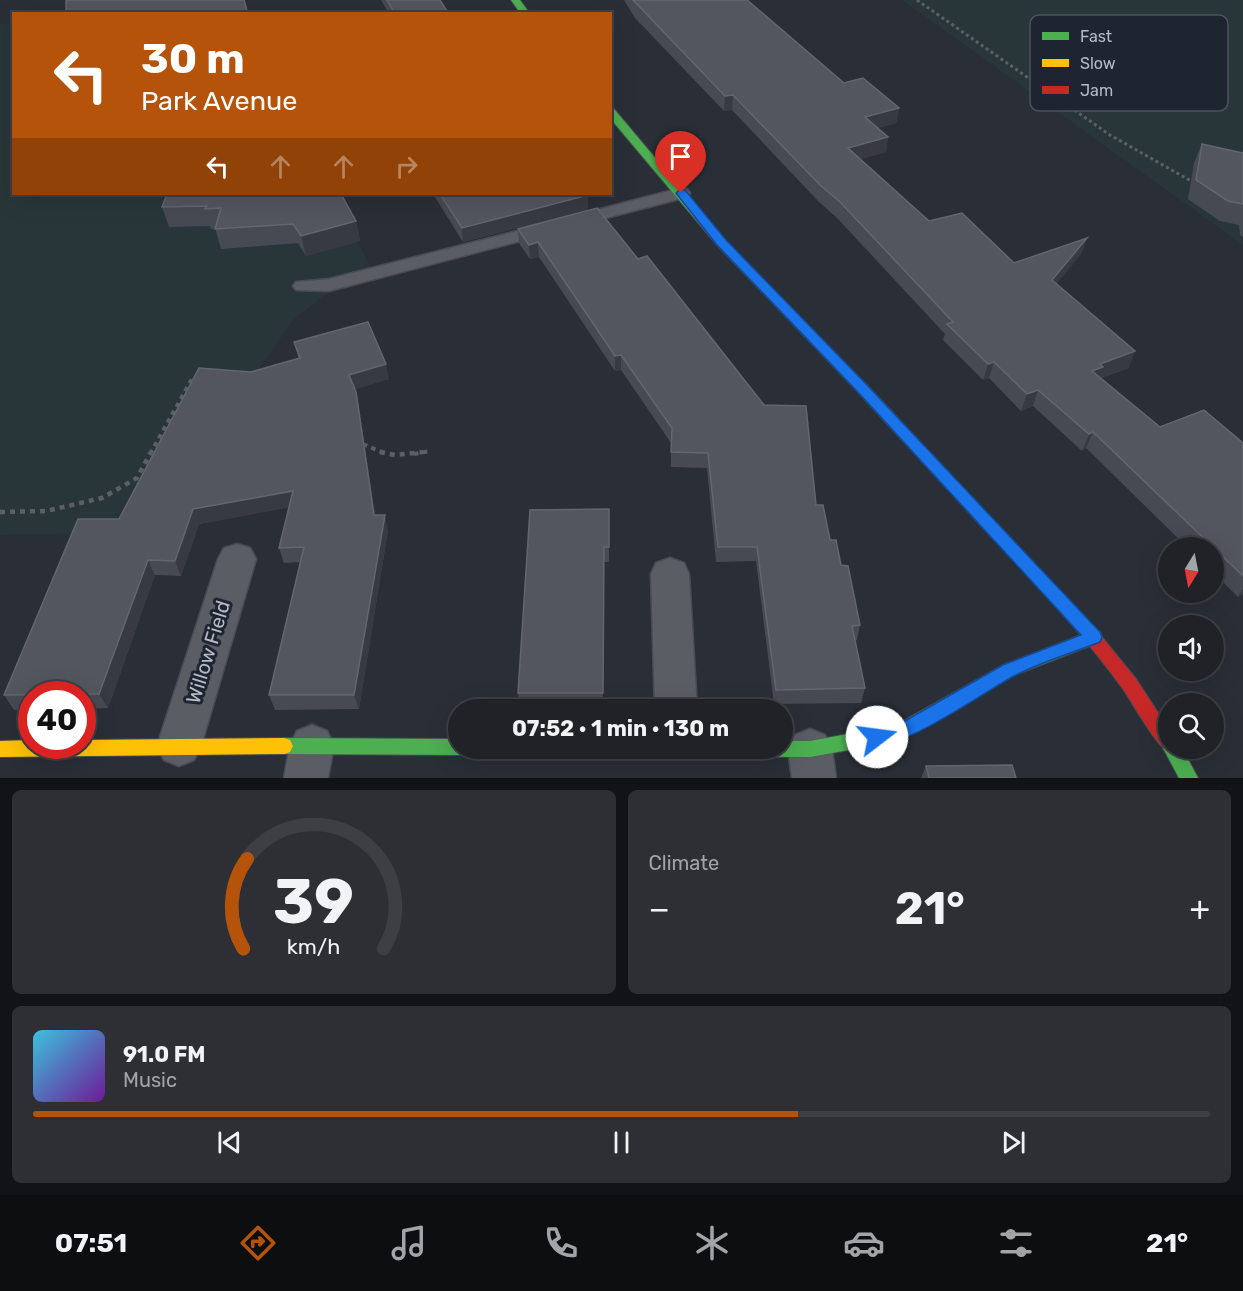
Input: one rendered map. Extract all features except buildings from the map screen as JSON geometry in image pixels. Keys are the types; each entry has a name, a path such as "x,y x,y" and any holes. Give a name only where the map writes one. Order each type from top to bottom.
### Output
{"street":[{"path":"515,0 524,12"},
{"path":"612,113 721,243 869,396 1094,637 1148,708 1158,726"},
{"name":"Willow Field","path":"179,746 237,559"},
{"path":"670,574 676,699"},
{"path":"773,759 812,763 899,733 1009,670 1094,637"},
{"path":"0,749 179,746 309,762 448,748"},
{"path":"1178,759 1189,778"}],"lane":[{"path":"303,286 329,285 681,193"}],"path":[{"path":"917,0 1030,79"},
{"path":"1076,111 1110,135 1191,181"},
{"path":"0,512 46,511 102,498 137,478 193,377"},
{"path":"351,444 363,444 377,453 401,456 430,451"}],"shaded area":[{"path":"902,0 1243,0 1243,245 1056,111 1228,111 1228,15 1030,15 1030,92"},
{"path":"12,23 12,195 335,195 371,268 329,278 330,291 294,319 247,386 181,523 86,534 0,535 0,24"}],"traffic: fast":[{"path":"515,0 524,12"},
{"path":"612,113 721,243 861,387 990,526"},
{"path":"793,749 810,749 899,733 1009,670 1094,637"},
{"path":"284,746 448,747"},
{"path":"1178,759 1189,778"}],"traffic: slow":[{"path":"0,749 284,746"}],"traffic: jam":[{"path":"990,526 1108,656 1158,726"}],"route":[{"path":"681,193 721,243 861,387 1094,637 1009,670 899,733 877,737"}]}
